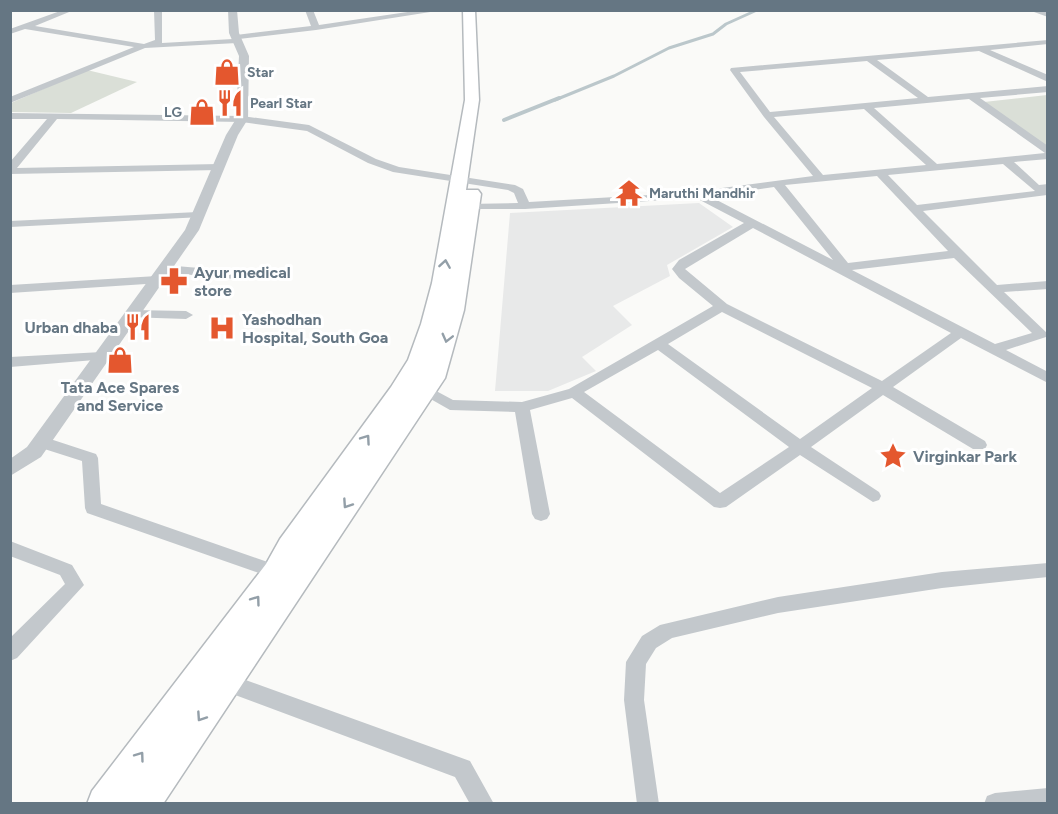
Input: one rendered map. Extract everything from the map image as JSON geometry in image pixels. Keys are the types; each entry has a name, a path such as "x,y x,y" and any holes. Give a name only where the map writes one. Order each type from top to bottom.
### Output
{"main road":[{"path":"142,804 433,378 444,351 456,301 471,206 466,180 472,100 468,10"},
{"path":"105,804 276,572 290,547 400,392 419,360 432,324 485,107 485,79 477,10"}],"street":[{"path":"10,32 71,10"},
{"path":"10,100 159,41 158,10"},
{"path":"10,469 34,452 192,230 232,135 242,119 244,56 237,39 232,10"},
{"path":"309,10 316,28"},
{"path":"10,25 144,46 237,39 440,10"},
{"path":"1036,10 1047,15"},
{"path":"821,179 767,115 734,70 1047,42"},
{"path":"982,49 1047,79"},
{"path":"869,58 926,100"},
{"path":"767,115 1047,89"},
{"path":"971,96 1047,151"},
{"path":"873,105 868,108 934,167"},
{"path":"10,116 242,119 309,128 372,161 398,170 510,187 519,191 525,206"},
{"path":"10,170 55,116"},
{"path":"471,206 525,206 697,194 777,183 1047,156"},
{"path":"1005,160 1044,191"},
{"path":"10,170 219,167"},
{"path":"880,173 993,289 1044,332"},
{"path":"777,183 841,268"},
{"path":"914,209 1044,191"},
{"path":"697,194 1047,378"},
{"path":"10,224 198,215"},
{"path":"752,224 683,263 678,269 722,307 882,388 979,445"},
{"path":"841,268 957,254"},
{"path":"10,289 160,274 247,276"},
{"path":"993,289 1047,285"},
{"path":"425,390 450,405 522,408 574,392 722,307"},
{"path":"132,314 186,315"},
{"path":"992,350 1044,332"},
{"path":"574,392 720,502 959,333"},
{"path":"658,343 800,447 873,496"},
{"path":"10,362 102,356"},
{"path":"522,408 541,514"},
{"path":"41,442 90,458 93,508 276,572"},
{"path":"10,548 66,570 75,585 10,652"},
{"path":"648,804 634,700 636,662 648,642 667,632 778,605 942,580 1047,570"},
{"path":"226,682 462,769 483,804"},
{"path":"995,804 1047,799"}],"shaded area":[{"path":"87,70 137,82 71,113 11,112 11,103"},
{"path":"1047,95 1047,147 984,102"},
{"path":"699,203 733,227 667,265 670,276 613,306 632,325 582,357 596,371 548,391 495,391 510,213"}],"waterway":[{"path":"555,100 614,76 669,48 713,34 726,24 757,10"},
{"path":"504,120 559,98"}],"place":[{"name":"Star","path":"227,72"},
{"name":"Pearl Star","path":"230,103"},
{"name":"LG","path":"202,112"},
{"name":"Maruthi Mandhir","path":"629,193"},
{"name":"Ayur medical store","path":"174,281"},
{"name":"Urban dhaba","path":"138,327"},
{"name":"Yashodhan Hospital, South Goa","path":"222,328"},
{"name":"Tata Ace Spares and Service","path":"120,360"},
{"name":"Virginkar Park","path":"893,456"}]}
